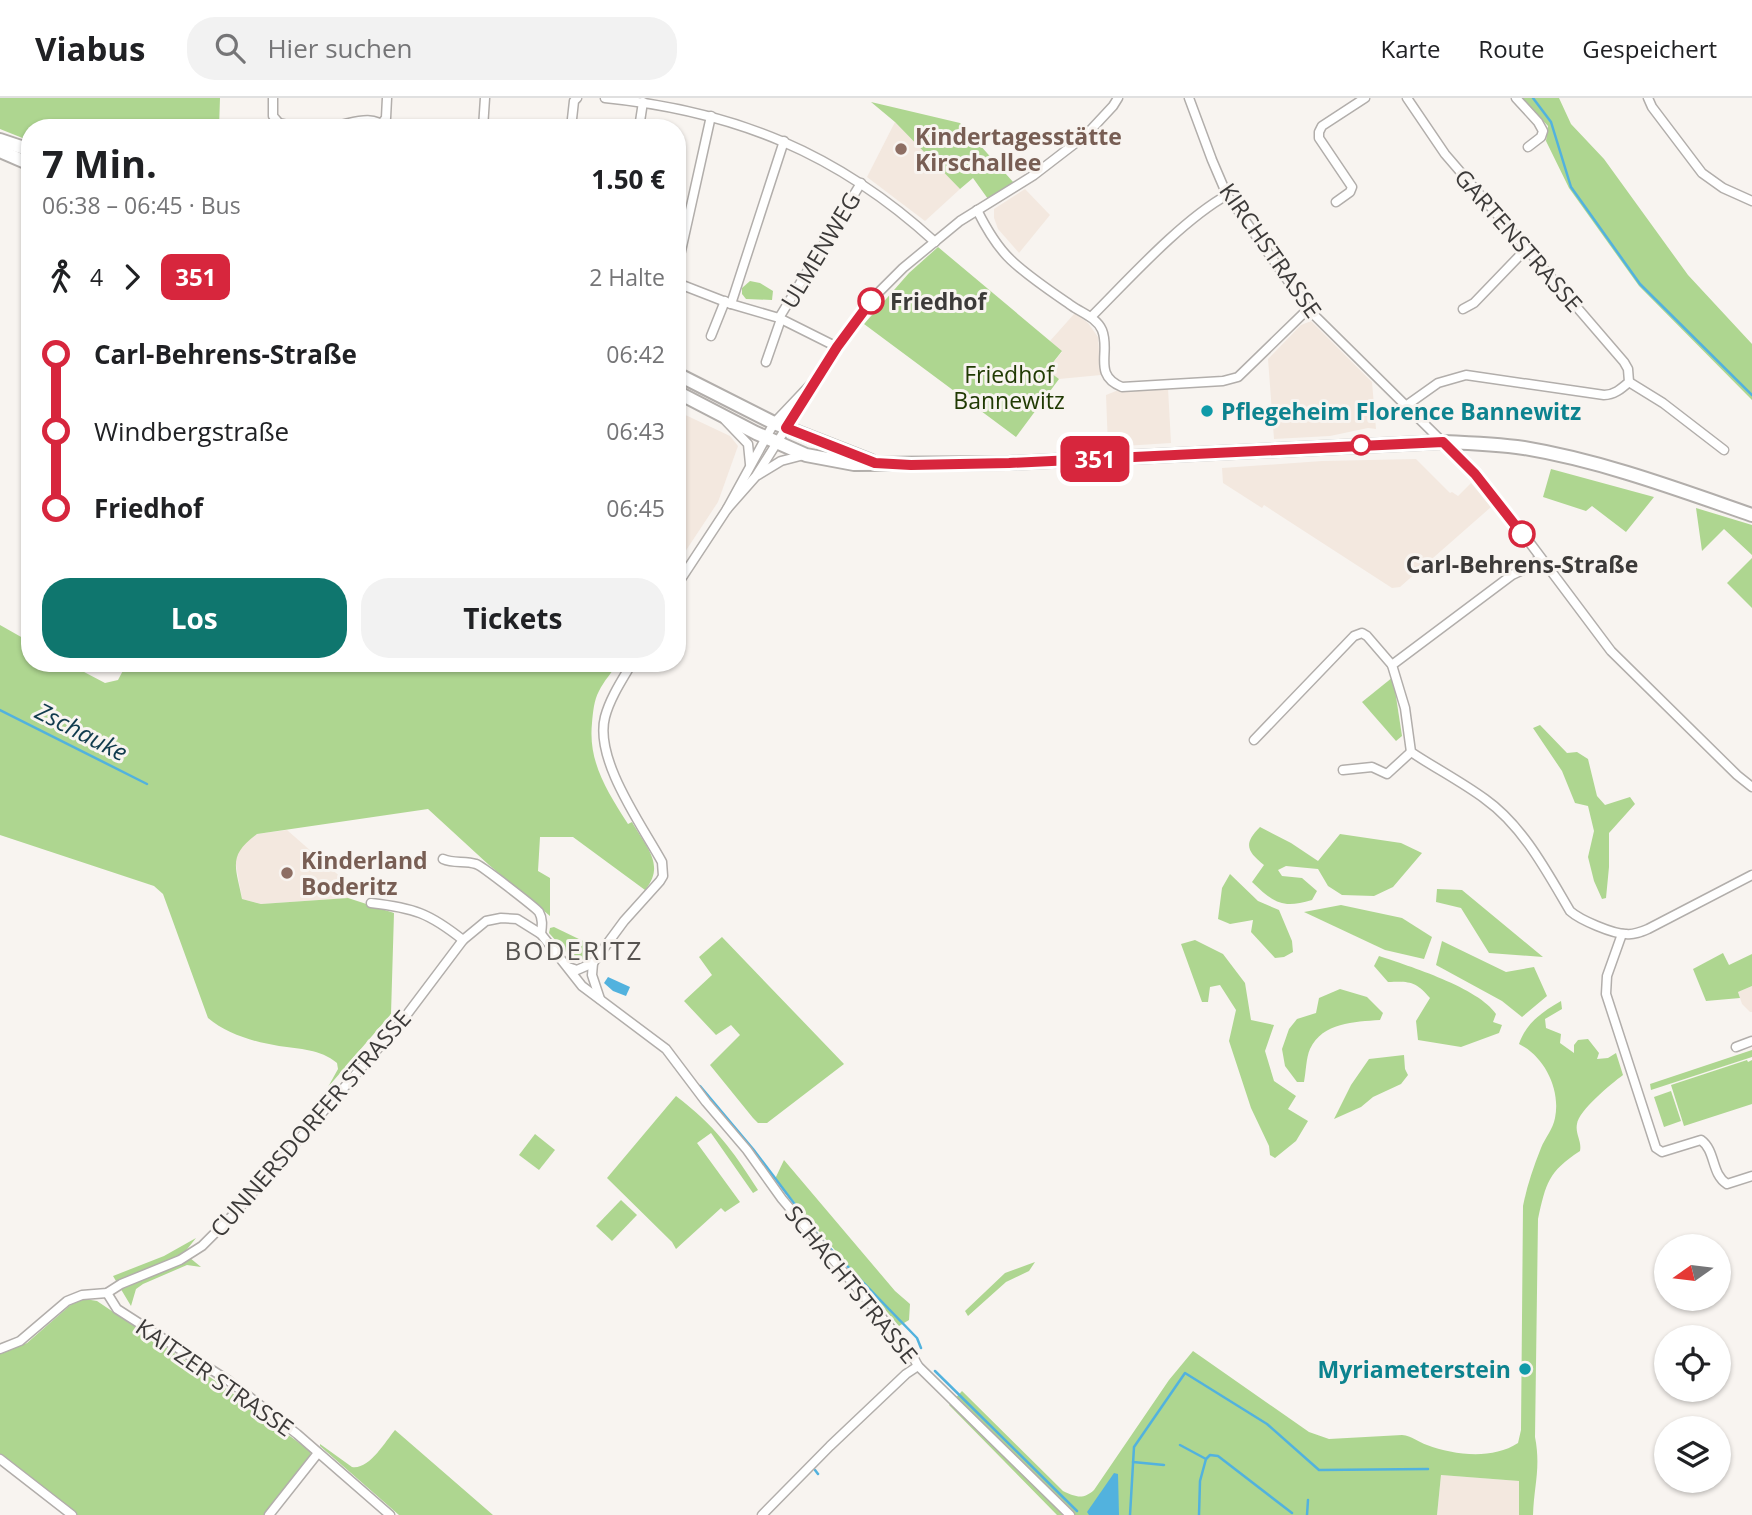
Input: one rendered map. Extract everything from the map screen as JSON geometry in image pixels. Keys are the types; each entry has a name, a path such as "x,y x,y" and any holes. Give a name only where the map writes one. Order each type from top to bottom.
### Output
{"main road":[{"path":"0,140 21,147"},
{"path":"0,151 21,160"},
{"path":"686,379 780,426 875,463"},
{"path":"686,397 806,455 855,464 1009,463 1443,442 1525,449 1593,464 1631,473 1752,515"}],"street":[{"path":"273,98 273,117 276,119"},
{"path":"386,119 387,98"},
{"path":"483,119 485,98"},
{"path":"572,119 574,101 577,98"},
{"path":"605,98 643,102 711,116 784,141 861,183 935,242"},
{"path":"727,509 756,476 780,426 809,394 837,347 876,295 935,242 1071,147 1104,116 1118,98"},
{"name":"KIRCHSTRASSE","path":"1189,98 1227,195 1308,309 1407,405 1500,503 1611,650 1752,787"},
{"path":"1336,202 1353,187 1320,138 1319,132 1322,127 1365,98"},
{"name":"GARTENSTRASSE","path":"1407,98 1445,154 1624,362 1628,369 1629,382"},
{"path":"1516,98 1543,131 1541,137 1528,147"},
{"path":"1648,98 1702,173 1723,188 1752,201"},
{"path":"640,119 643,102"},
{"path":"686,228 711,116"},
{"path":"711,336 728,302 784,141"},
{"name":"ULMENWEG","path":"766,362 780,318 861,183"},
{"path":"1090,317 1184,227 1214,202 1227,195"},
{"path":"977,211 990,235 1011,259 1090,317 1102,330 1106,375 1114,384 1122,387 1223,381 1238,377 1308,309"},
{"path":"1464,309 1474,303 1527,248"},
{"path":"686,286 780,318 837,347"},
{"path":"1407,405 1438,383 1466,375 1604,395 1617,392 1629,382 1724,450"},
{"path":"718,413 746,440 751,453 750,467"},
{"path":"686,571 727,509 750,467 773,440"},
{"path":"756,476 781,461 806,455"},
{"path":"1392,665 1512,575 1540,558"},
{"path":"1254,740 1354,636 1362,633 1392,665 1405,708 1411,752"},
{"path":"569,967 577,970 593,963 624,921 660,881 663,869 662,862 615,778 604,749 606,715 628,672"},
{"path":"1343,770 1372,767 1387,774 1411,752"},
{"path":"1411,752 1486,799 1541,862 1570,911 1577,918 1622,934 1637,933 1752,875"},
{"path":"443,859 477,864 493,876 538,911 543,923 541,934"},
{"path":"371,903 406,907 424,913 439,920 463,940"},
{"name":"CUNNERSDORFER STRASSE","path":"0,1349 20,1341 67,1301 82,1295 107,1293 121,1284 180,1260 202,1246 402,1021 455,949 486,921 517,919 541,934"},
{"name":"SCHACHTSTRASSE","path":"541,934 582,986 666,1049 747,1150 782,1199 895,1333 918,1366 1070,1515"},
{"path":"1622,934 1607,976 1606,995 1656,1148 1662,1152 1701,1140 1707,1145 1720,1179 1727,1184 1752,1176"},
{"path":"593,963 592,975 600,999"},
{"path":"1736,1047 1752,1041"},
{"name":"KAITZER STRASSE","path":"107,1293 117,1309 229,1381 390,1515"},
{"path":"762,1515 830,1446 906,1374 918,1366"},
{"path":"269,1515 318,1453"},
{"path":"0,1459 72,1515"}],"shaded area":[{"name":"Kindertagesstätte Kirschallee","path":"895,122 960,189 925,221 867,177"},
{"path":"1025,189 1050,215 1019,253 998,229 994,209"},
{"path":"1075,313 1088,323 1098,337 1101,375 1059,379 1047,370 1062,352 1050,341"},
{"path":"1311,321 1372,382 1376,429 1368,428 1330,436 1274,439 1268,359 1301,325"},
{"path":"1168,388 1171,443 1108,447 1106,395 1116,391"},
{"path":"686,415 730,436 738,446 718,502 686,550"},
{"path":"1416,459 1450,493 1458,496 1471,483 1491,507 1400,587 1392,588 1264,505 1262,508 1223,483 1222,468 1322,461"},
{"name":"Kinderland Boderitz","path":"287,830 352,887 348,898 261,904 242,899 235,859 242,845 257,834"},
{"path":"1752,986 1750,1012 1742,1004 1738,992"},
{"path":"1441,1475 1520,1481 1519,1515 1437,1515"}],"green space":[{"path":"0,98 220,98 219,119 21,119 21,137 0,129"},
{"path":"1521,98 1559,98 1571,124 1604,159 1688,275 1752,344 1752,400 1639,286 1569,188 1546,141 1548,126"},
{"path":"871,102 960,123 1014,183 988,199 973,178 960,189 895,122"},
{"name":"Friedhof Bannewitz","path":"938,247 1062,351 1047,370 1059,379 1016,437 864,324 909,273"},
{"path":"750,281 760,283 773,291 772,300 746,299 742,288"},
{"path":"1551,469 1654,497 1626,532 1592,506 1586,511 1543,497"},
{"path":"1696,508 1752,525 1752,555 1724,529 1702,551"},
{"path":"1752,558 1752,608 1727,583"},
{"path":"0,625 21,637 21,672 84,672 105,683 118,680 122,672 612,672 596,698 593,710 593,751 613,800 628,824 632,822 648,848 654,872 645,890 573,837 540,837 538,871 550,878 550,916 428,809 257,834 237,856 236,870 242,899 261,904 348,898 394,913 391,1014 328,1087 338,1069 337,1063 330,1058 309,1050 251,1040 224,1029 208,1018 163,894 154,886 0,835"},
{"path":"1393,677 1402,736 1396,741 1362,702"},
{"path":"1540,725 1567,753 1577,752 1588,759 1597,796 1605,805 1630,797 1635,804 1609,833 1606,898 1602,899 1594,881 1588,857 1594,831 1588,806 1575,803 1562,771 1533,728"},
{"path":"1260,827 1318,861 1340,834 1401,843 1422,853 1393,887 1374,896 1342,895 1328,886 1318,869 1286,866 1278,870 1282,876 1302,878 1317,891 1312,900 1286,904 1266,895 1252,882 1264,865 1249,847 1251,838"},
{"path":"1230,874 1258,901 1279,910 1292,941 1293,952 1275,958 1251,932 1253,920 1230,924 1218,919 1222,888"},
{"path":"1437,889 1462,890 1543,957 1489,953 1461,908 1436,902"},
{"path":"1341,905 1402,918 1432,937 1424,959 1385,950 1304,912"},
{"path":"554,927 583,941 592,951 585,959 574,961 549,933 550,928"},
{"path":"722,937 844,1064 767,1123 758,1123 753,1118 710,1065 740,1035 731,1025 716,1035 684,1001 712,975 699,957"},
{"path":"1195,940 1223,954 1245,983 1251,1020 1274,1025 1265,1051 1274,1081 1296,1096 1288,1109 1308,1121 1296,1141 1275,1158 1270,1155 1269,1146 1251,1108 1229,1041 1236,1010 1220,985 1210,987 1208,1002 1202,1002 1181,944"},
{"path":"1442,941 1506,972 1534,967 1547,996 1522,1017 1502,1001 1436,965"},
{"path":"1723,953 1729,965 1752,954 1752,986 1738,992 1740,998 1706,1001 1693,969"},
{"path":"1379,956 1442,979 1475,995 1496,1014 1493,1022 1502,1025 1499,1033 1461,1047 1418,1040 1416,1021 1430,998 1412,983 1388,982 1374,966"},
{"path":"1340,989 1367,997 1383,1013 1380,1020 1340,1025 1323,1033 1310,1049 1304,1082 1297,1082 1285,1066 1282,1049 1289,1029 1297,1019 1316,1013 1319,998"},
{"path":"1561,1001 1562,1009 1545,1019 1546,1028 1561,1034 1560,1043 1574,1053 1574,1045 1578,1040 1588,1039 1599,1053 1597,1059 1608,1058 1616,1053 1623,1075 1596,1098 1579,1118 1577,1128 1580,1151 1561,1165 1550,1179 1538,1219 1535,1437 1537,1467 1533,1515 1519,1515 1519,1481 1441,1475 1437,1515 1057,1515 949,1405 962,1391 1063,1491 1079,1497 1094,1490 1169,1380 1193,1351 1309,1432 1329,1439 1402,1435 1438,1448 1473,1454 1497,1452 1518,1443 1521,1430 1523,1206 1535,1163 1554,1122 1556,1107 1549,1075 1536,1057 1519,1044 1536,1019"},
{"path":"1752,1050 1752,1057 1651,1090 1650,1084"},
{"path":"1404,1055 1408,1075 1401,1084 1334,1119 1351,1085 1369,1059"},
{"path":"1752,1060 1752,1104 1684,1126 1671,1085"},
{"path":"1671,1091 1681,1121 1664,1127 1654,1097"},
{"path":"676,1096 722,1139 758,1190 753,1193 711,1133 697,1143 740,1202 725,1212 721,1208 676,1249 607,1178"},
{"path":"535,1134 555,1150 539,1170 519,1155"},
{"path":"784,1160 895,1291 910,1304 909,1320 899,1326 775,1179"},
{"path":"621,1200 637,1215 612,1241 596,1226"},
{"path":"196,1238 184,1253 201,1267 187,1265 143,1284 136,1289 131,1306 113,1276 164,1256"},
{"path":"1035,1262 1029,1271 1006,1282 968,1316 965,1311 1005,1273"},
{"path":"85,1299 97,1301 223,1386 310,1451 311,1455 265,1515 76,1515 0,1456 0,1353 27,1343 74,1302"},
{"path":"395,1430 493,1515 399,1515 320,1446 352,1467 358,1467 376,1454"}],"water":[{"path":"608,977 630,987 626,996 613,991 604,983"},
{"path":"1114,1473 1118,1474 1119,1515 1089,1515 1087,1512"}],"waterway":[{"path":"1533,98 1551,122 1571,187 1640,284 1752,395"},
{"name":"Zschauke","path":"0,710 147,784"},
{"path":"700,1086 753,1149 821,1239 917,1338 921,1348"},
{"path":"935,1371 1077,1511"},
{"path":"1130,1515 1134,1447 1185,1373 1267,1424 1319,1470 1428,1469"},
{"path":"1180,1445 1206,1459 1210,1455 1218,1456 1292,1513"},
{"path":"1199,1515 1200,1481 1206,1459"},
{"path":"1133,1462 1164,1465"},
{"path":"815,1470 818,1474"},
{"path":"1307,1515 1308,1500"}],"bus line":[{"name":"351","path":"871,301 837,347 786,428 875,463 911,465 1009,463 1443,442 1500,503 1522,534"}],"place":[{"name":"Kindertagesstätte Kirschallee","path":"901,149"},
{"name":"Friedhof","path":"871,301"},
{"name":"Pflegeheim Florence Bannewitz","path":"1207,411"},
{"name":"Carl-Behrens-Straße","path":"1522,534"},
{"name":"Kinderland Boderitz","path":"287,873"},
{"name":"Myriameterstein","path":"1525,1369"}],"district":[{"name":"BODERITZ","path":"574,950"}]}
